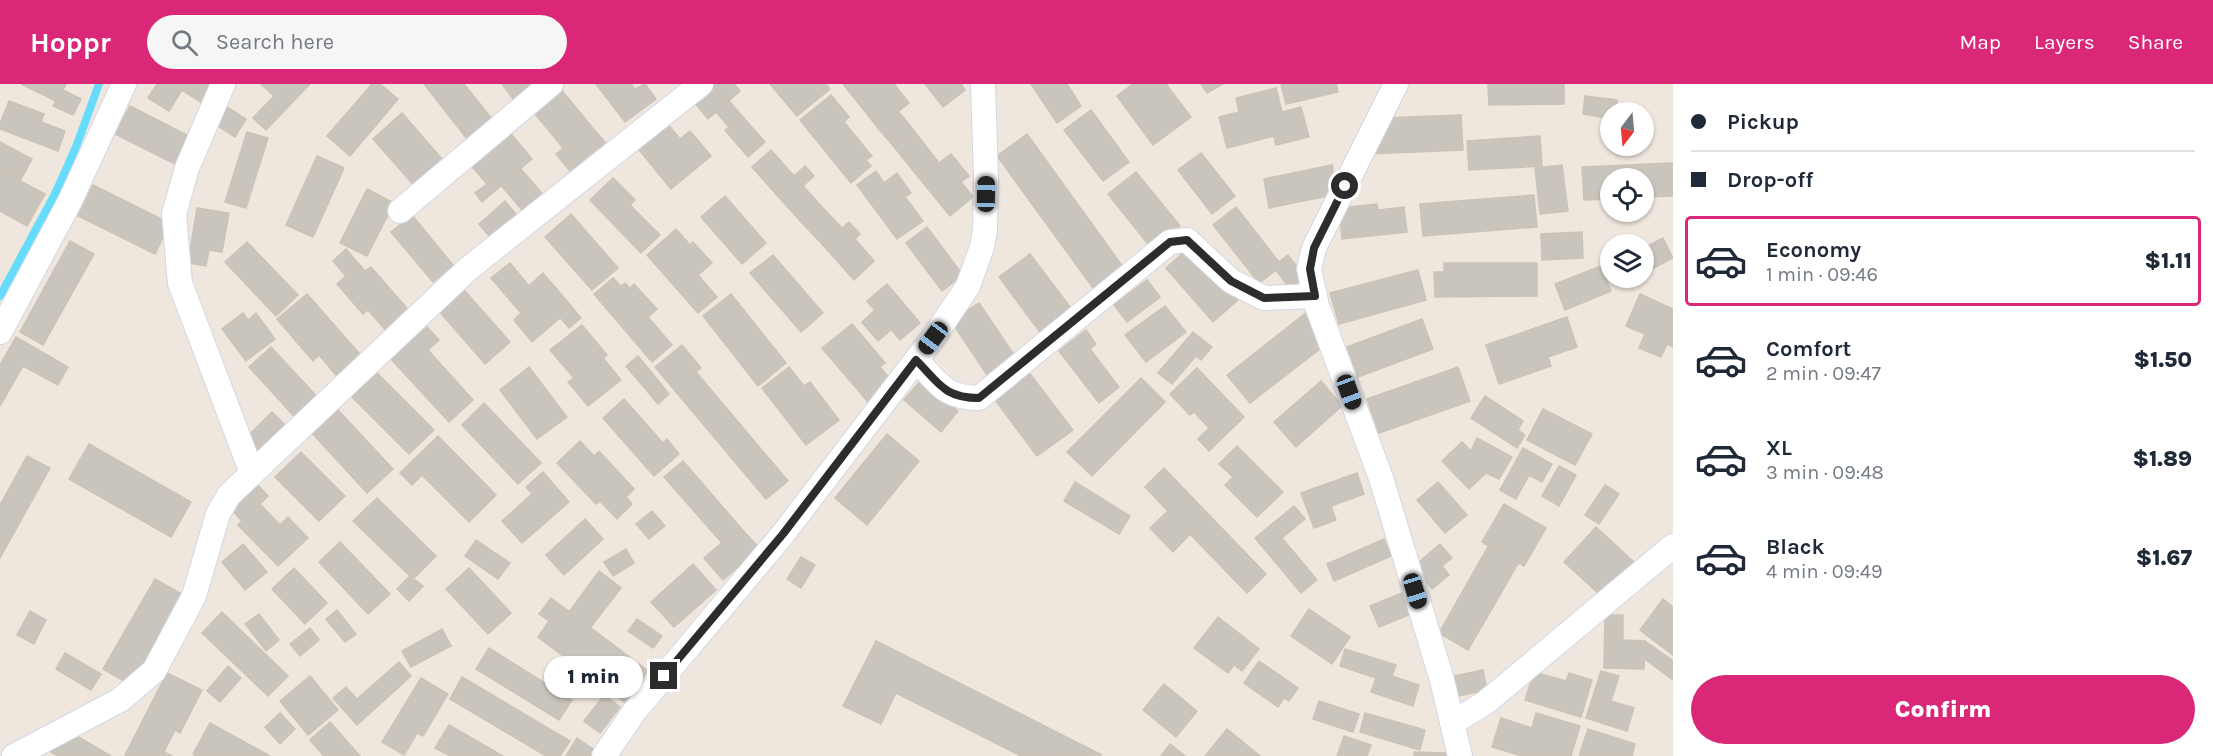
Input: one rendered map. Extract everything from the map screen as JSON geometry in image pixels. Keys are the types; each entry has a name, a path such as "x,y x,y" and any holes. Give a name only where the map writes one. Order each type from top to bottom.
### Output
{"street":[{"path":"0,332 69,203 124,84"},
{"path":"223,84 187,168 174,214 180,283 252,473"},
{"path":"400,211 551,84"},
{"path":"14,756 120,700 154,671 194,596 218,514 229,495 468,269 702,84"},
{"path":"604,756 634,712 783,534 916,360 968,286 982,247 985,230 987,178 983,84"},
{"path":"1396,84 1314,248 1310,269 1315,296 1381,478 1442,680 1460,756"},
{"path":"916,360 949,393 961,398 979,398 1170,242 1187,240 1231,281 1264,298 1315,296"},
{"path":"1452,723 1485,703 1673,546"}],"building":[{"path":"21,84 66,84 63,90 81,99 73,115 53,106 56,101"},
{"path":"157,84 213,84 202,103 182,90 169,111 148,98"},
{"path":"261,84 310,84 266,130 253,118 274,96"},
{"path":"372,84 380,84 398,99 350,156 327,136"},
{"path":"424,84 464,84 496,124 471,144"},
{"path":"502,84 542,84 517,104"},
{"path":"596,84 631,84 635,89 645,84 656,99 625,122"},
{"path":"714,84 734,84 740,91 708,119 694,102"},
{"path":"770,84 826,84 830,89 797,116"},
{"path":"843,84 894,84 909,103 878,128"},
{"path":"925,84 961,84 965,90 943,107"},
{"path":"1031,84 1067,84 1081,106 1057,123"},
{"path":"1133,84 1166,84 1191,117 1153,145 1117,96"},
{"path":"1201,84 1223,84 1207,93"},
{"path":"1281,84 1336,84 1338,92 1286,104"},
{"path":"1488,84 1564,84 1564,104 1489,105"},
{"path":"559,87 591,126 563,148 532,110"},
{"path":"1276,88 1282,112 1301,107 1309,137 1276,145 1274,136 1227,148 1219,117 1239,112 1236,98"},
{"path":"831,95 849,117 844,122 872,156 866,160 871,166 851,183 800,120"},
{"path":"1585,96 1617,100 1617,102 1600,102 1600,117 1583,114"},
{"path":"9,101 44,114 41,122 65,131 58,151 0,129"},
{"path":"729,101 765,142 748,157 725,130 729,127 716,112"},
{"path":"130,106 193,138 179,166 115,134"},
{"path":"227,107 246,119 235,137 216,125"},
{"path":"1091,110 1129,162 1103,181 1064,130"},
{"path":"898,111 915,132 895,148 878,128"},
{"path":"402,113 448,166 419,191 373,139"},
{"path":"1461,115 1463,150 1367,154 1383,118"},
{"path":"666,122 680,139 690,131 711,156 671,189 636,146"},
{"path":"591,126 610,148 575,177 556,154"},
{"path":"506,128 532,159 482,202 475,193 487,184 467,161"},
{"path":"247,132 268,138 246,208 225,202"},
{"path":"915,132 939,163 919,178 895,148"},
{"path":"1027,134 1126,271 1096,292 997,156"},
{"path":"1540,136 1542,166 1469,170 1467,141"},
{"path":"0,142 32,159 20,181 0,170"},
{"path":"771,150 794,176 775,193 752,167"},
{"path":"1201,153 1235,196 1212,214 1178,170"},
{"path":"951,154 969,176 961,182 973,197 950,216 919,178"},
{"path":"317,156 344,168 313,237 286,225"},
{"path":"1673,163 1673,196 1654,197 1654,168 1600,168 1600,199 1584,200 1582,167"},
{"path":"1332,165 1338,194 1269,208 1264,179"},
{"path":"1562,165 1568,211 1540,214 1535,168"},
{"path":"805,166 814,176 803,186 821,206 802,223 775,193"},
{"path":"521,169 546,198 526,215 501,185"},
{"path":"0,170 45,194 27,226 0,211"},
{"path":"876,171 884,183 897,173 911,193 905,197 923,221 897,239 857,185"},
{"path":"1136,172 1180,226 1152,249 1108,194"},
{"path":"613,178 635,200 630,205 660,235 641,253 590,200"},
{"path":"93,185 170,223 155,254 78,216"},
{"path":"367,189 394,203 367,256 340,243"},
{"path":"1534,195 1537,227 1423,236 1420,204"},
{"path":"725,196 766,243 742,264 701,217"},
{"path":"505,201 520,219 494,242 479,224"},
{"path":"1377,204 1378,210 1404,207 1407,232 1342,239 1339,208"},
{"path":"821,206 842,228 823,245 802,223"},
{"path":"1236,207 1279,262 1288,255 1305,277 1290,289 1276,270 1259,283 1213,225"},
{"path":"197,208 229,213 222,252 209,250 206,266 188,263"},
{"path":"571,214 618,268 592,290 545,237"},
{"path":"412,215 453,265 433,282 391,232"},
{"path":"849,222 860,234 855,239 874,261 854,280 823,245"},
{"path":"927,227 963,275 942,291 906,243"},
{"path":"676,229 690,245 693,242 712,263 698,275 717,297 698,313 647,255"},
{"path":"1582,232 1583,258 1542,260 1541,234"},
{"path":"1663,238 1673,258 1654,268 1654,243"},
{"path":"70,241 94,254 43,345 20,332"},
{"path":"247,242 298,295 276,316 225,262"},
{"path":"1191,246 1238,300 1213,322 1166,268"},
{"path":"346,249 365,271 371,267 412,314 389,334 368,310 363,314 337,284 346,276 333,261"},
{"path":"1030,254 1077,316 1045,339 999,277"},
{"path":"773,255 823,313 801,332 750,273"},
{"path":"510,263 529,286 543,273 566,300 554,310 560,318 532,342 514,320 521,313 491,278"},
{"path":"1444,263 1537,263 1537,296 1435,297 1434,272 1444,272"},
{"path":"1600,266 1600,288 1610,288 1611,291 1565,310 1555,284"},
{"path":"1418,270 1426,300 1339,324 1330,293"},
{"path":"613,278 621,286 625,283 630,288 634,284 657,309 648,317 672,345 652,362 594,294"},
{"path":"1147,280 1160,297 1127,322 1114,305"},
{"path":"887,284 920,323 900,340 867,301"},
{"path":"464,290 510,342 485,364 439,311"},
{"path":"307,294 365,360 341,381 319,355 313,361 277,319"},
{"path":"731,294 786,363 758,386 703,316"},
{"path":"1640,294 1673,309 1673,347 1667,344 1661,357 1639,348 1645,334 1626,326"},
{"path":"566,300 581,318 569,328 554,310"},
{"path":"979,303 1019,362 991,381 951,321"},
{"path":"1165,306 1186,332 1146,362 1125,335"},
{"path":"875,310 892,329 878,341 862,322"},
{"path":"1307,312 1330,341 1250,403 1227,375"},
{"path":"243,313 248,320 256,313 275,339 246,361 222,329"},
{"path":"1567,317 1577,347 1548,357 1551,366 1499,384 1486,345"},
{"path":"1422,319 1433,349 1358,377 1347,347"},
{"path":"852,324 885,363 880,367 892,382 868,402 822,348"},
{"path":"582,325 607,355 603,358 621,380 588,406 568,382 574,378 550,350"},
{"path":"427,327 439,340 428,350 473,400 449,422 391,359"},
{"path":"1086,330 1096,344 1090,349 1119,387 1099,403 1059,351"},
{"path":"1193,332 1212,347 1201,360 1196,356 1172,384 1158,373"},
{"path":"16,337 68,367 58,385 23,366 0,406 0,365"},
{"path":"682,345 701,368 696,372 788,481 766,499 655,367"},
{"path":"271,347 323,403 301,424 249,367"},
{"path":"638,356 669,394 658,404 626,366"},
{"path":"529,367 567,417 537,439 500,390"},
{"path":"789,367 804,386 810,382 839,420 806,445 762,388"},
{"path":"1458,367 1470,401 1379,433 1367,399"},
{"path":"1197,368 1244,417 1209,451 1198,439 1209,428 1194,412 1190,415 1170,394"},
{"path":"1027,370 1073,430 1037,456 992,396"},
{"path":"376,372 434,430 409,454 352,397"},
{"path":"1141,378 1165,402 1092,476 1067,452"},
{"path":"921,380 958,411 941,432 904,400"},
{"path":"1321,381 1342,406 1296,447 1274,422"},
{"path":"1485,396 1523,421 1518,430 1525,435 1517,448 1471,418"},
{"path":"624,399 663,443 667,439 679,454 654,476 603,418"},
{"path":"484,403 541,463 518,484 462,425"},
{"path":"1543,409 1592,434 1575,465 1527,440"},
{"path":"338,410 393,469 367,493 312,433"},
{"path":"272,412 290,430 264,456 246,438"},
{"path":"887,434 919,461 867,525 835,498"},
{"path":"438,436 496,495 469,522 422,475 412,485 400,473"},
{"path":"1477,438 1512,457 1499,479 1486,473 1469,489 1442,461 1462,442 1471,451"},
{"path":"580,441 594,456 599,451 634,489 626,497 632,504 617,519 600,501 596,504 557,463"},
{"path":"89,444 191,502 171,537 69,479"},
{"path":"1237,446 1283,492 1257,517 1225,485 1233,477 1219,464"},
{"path":"1523,448 1552,464 1542,482 1529,475 1516,499 1500,490"},
{"path":"301,452 345,496 319,521 275,477"},
{"path":"27,456 50,468 0,558 0,505"},
{"path":"683,461 740,527 722,543 664,477"},
{"path":"1559,466 1576,475 1559,506 1542,496"},
{"path":"1164,468 1210,516 1190,534 1145,487"},
{"path":"543,472 569,502 522,543 502,521 532,494 526,487"},
{"path":"1357,473 1364,494 1331,506 1336,520 1314,528 1301,493"},
{"path":"255,482 268,496 260,504 280,525 288,517 308,538 278,566 238,525 242,521 229,507"},
{"path":"1075,482 1130,516 1119,534 1064,501"},
{"path":"1438,482 1467,515 1445,533 1417,500"},
{"path":"1605,485 1619,494 1599,524 1585,515"},
{"path":"377,498 436,556 413,579 353,521"},
{"path":"1504,504 1546,528 1524,566 1482,542"},
{"path":"1294,506 1305,519 1282,538 1317,580 1301,593 1255,538"},
{"path":"652,511 665,526 649,539 636,524"},
{"path":"1168,511 1190,534 1173,552 1150,528"},
{"path":"1210,516 1266,574 1247,593 1190,534"},
{"path":"585,519 603,539 564,575 546,555"},
{"path":"740,527 759,548 723,580 704,558"},
{"path":"1596,527 1636,564 1611,591 1606,585 1598,593 1564,562"},
{"path":"1384,539 1391,556 1334,581 1327,564"},
{"path":"476,540 510,563 498,579 465,556"},
{"path":"340,542 390,594 368,614 319,562"},
{"path":"243,544 267,572 245,590 222,562"},
{"path":"1440,544 1452,558 1442,566 1449,575 1432,589 1413,567"},
{"path":"1489,545 1519,562 1468,650 1439,633"},
{"path":"626,549 634,563 613,576 604,562"},
{"path":"801,557 815,565 801,588 787,579"},
{"path":"693,564 716,590 674,627 651,602"},
{"path":"294,568 327,603 305,624 272,589"},
{"path":"469,568 511,613 488,634 446,589"},
{"path":"599,571 621,588 590,628 569,612"},
{"path":"410,576 423,586 409,601 397,589"},
{"path":"155,579 185,596 134,687 103,669"},
{"path":"1402,593 1411,614 1379,627 1370,606"},
{"path":"551,598 648,671 624,702 538,637 549,621 539,614"},
{"path":"1663,599 1673,607 1673,655 1640,630"},
{"path":"1309,609 1350,637 1332,664 1291,636"},
{"path":"337,610 356,634 345,642 326,619"},
{"path":"30,611 46,620 34,644 17,635"},
{"path":"222,612 288,676 268,696 202,633"},
{"path":"259,614 279,640 266,651 245,624"},
{"path":"1605,615 1623,615 1623,640 1645,641 1644,669 1604,668"},
{"path":"1218,617 1259,649 1242,671 1234,665 1228,673 1194,648"},
{"path":"637,619 662,636 653,648 628,631"},
{"path":"310,628 319,640 300,656 290,644"},
{"path":"442,629 451,646 411,667 402,651"},
{"path":"876,641 1102,755 1021,756 896,693 881,724 843,706"},
{"path":"1645,641 1673,661 1673,680 1645,659"},
{"path":"489,648 572,700 559,720 476,669"},
{"path":"1345,649 1396,665 1392,676 1419,685 1413,706 1371,692 1376,678 1340,666"},
{"path":"65,653 101,674 91,690 56,669"},
{"path":"1259,661 1298,688 1289,701 1284,698 1278,707 1244,683"},
{"path":"399,662 411,676 357,725 333,698 346,687 357,699"},
{"path":"228,666 241,678 220,702 207,691"},
{"path":"1483,670 1487,690 1458,696 1454,676"},
{"path":"1601,671 1619,676 1611,701 1634,708 1627,731 1586,718"},
{"path":"1534,672 1566,681 1569,673 1592,680 1581,717 1525,700"},
{"path":"167,673 202,690 180,733 175,730 164,752 172,756 125,755"},
{"path":"310,676 338,710 308,735 280,701"},
{"path":"462,677 570,741 560,756 546,756 450,699"},
{"path":"421,678 448,694 423,736 417,733 404,755 382,742"},
{"path":"1164,684 1197,711 1176,737 1143,710"},
{"path":"604,695 620,707 600,733 584,721"},
{"path":"1319,701 1359,714 1353,732 1313,719"},
{"path":"280,713 295,729 280,744 265,727"},
{"path":"1365,713 1425,730 1420,750 1360,732"},
{"path":"1536,713 1580,726 1571,756 1522,756 1492,747 1501,718 1532,728"},
{"path":"330,722 360,756 324,756 310,740"},
{"path":"210,723 270,756 196,756 193,754"},
{"path":"449,725 503,756 450,756 435,748"},
{"path":"65,729 111,756 58,756 51,752"},
{"path":"1227,729 1260,756 1205,756"},
{"path":"1588,729 1635,744 1632,756 1579,756"},
{"path":"1344,736 1371,745 1367,756 1337,756"},
{"path":"577,738 596,751 593,756 566,756"},
{"path":"1170,744 1185,756 1161,756"},
{"path":"1414,752 1447,753 1447,756 1414,756"}],"waterway":[{"path":"0,296 55,194 76,147 99,84"}],"route":[{"path":"664,676 783,534 916,360 949,393 961,398 979,398 1170,242 1187,240 1231,281 1264,298 1315,296 1310,269 1314,248 1345,186"}]}
